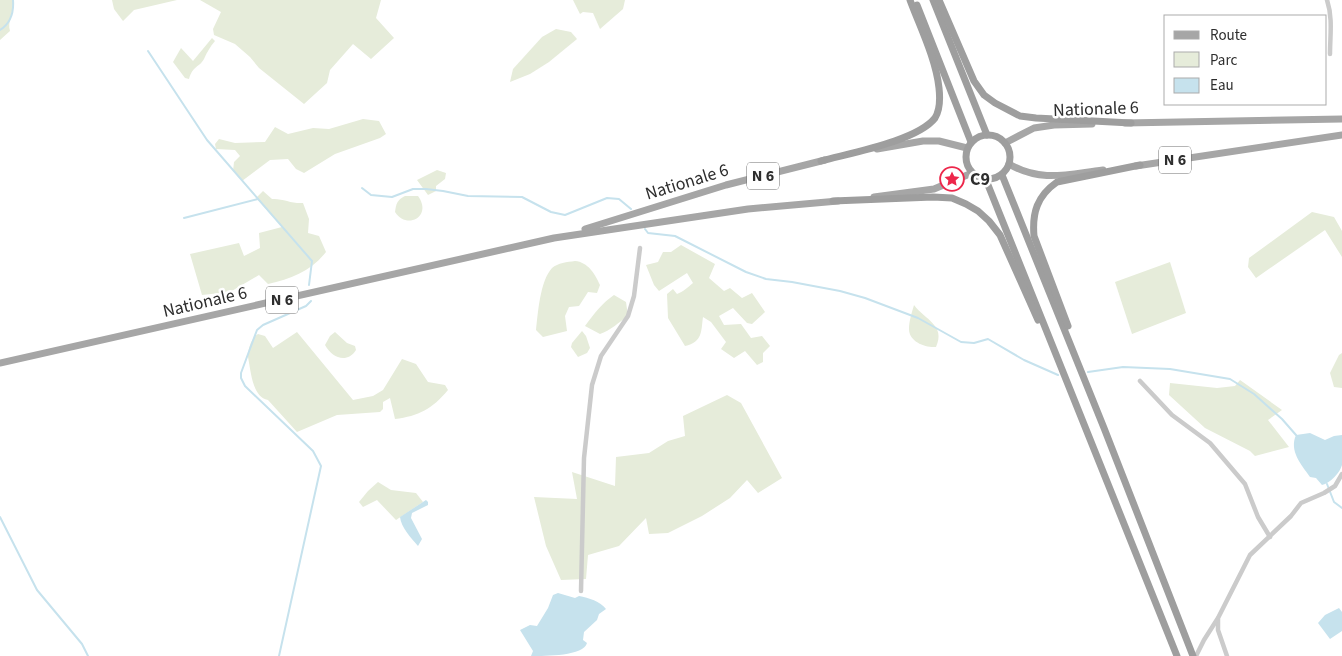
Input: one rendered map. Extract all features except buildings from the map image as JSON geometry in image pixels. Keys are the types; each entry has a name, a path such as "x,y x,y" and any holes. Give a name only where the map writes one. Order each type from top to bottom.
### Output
{"highway":[{"path":"821,161 902,139 922,129 936,116 940,102 935,68 910,0"},
{"path":"915,0 969,145 966,162 972,173 981,179 992,179 1002,175 1009,164 1010,157 1005,143 994,136 987,135 976,138 969,145"},
{"path":"933,0 987,135"},
{"path":"939,0 974,81 984,95 995,104 1020,116 1131,123"},
{"path":"1104,428 1034,236 1035,208 1048,188 1057,182 1140,166"},
{"path":"1002,175 1194,656"},
{"path":"986,180 1178,656"},
{"path":"833,201 952,198 978,211 989,221 1000,236 1088,432"}],"main road":[{"name":"Nationale 6","path":"1005,143 1034,128 1054,125 1342,119"},
{"name":"N 6","path":"1009,164 1026,173 1041,177 1140,166 1342,135"},
{"name":"Nationale 6","path":"564,236 716,188 821,161 923,141 969,145"},
{"name":"Nationale 6","path":"0,363 564,236 748,209 934,189 972,173"}],"street":[{"path":"1327,0 1331,21 1330,54"},
{"path":"581,591 584,458 592,385 601,356 628,316 634,296 640,248"},
{"path":"1140,381 1172,415 1210,444 1244,484 1258,517 1270,536"},
{"path":"1194,656 1218,618 1250,555 1291,516 1301,503 1335,486 1342,474"},
{"path":"1218,618 1218,630 1227,656"}],"green space":[{"path":"0,0 13,0 13,4 9,24 10,31 0,40"},
{"path":"112,0 177,0 134,10 123,21 114,9"},
{"path":"200,0 381,0 376,18 394,38 371,59 353,44 330,70 327,83 304,104 259,68 235,44 214,35 213,29 221,12"},
{"path":"573,0 625,0 623,9 600,29 593,13 583,12 580,14"},
{"path":"556,29 571,32 577,39 549,62 530,74 510,82 513,69 542,37"},
{"path":"212,38 215,41 202,62 192,71 189,79 185,78 173,62 181,48 193,61"},
{"path":"363,119 379,121 386,134 380,138 335,154 304,173 296,169 288,159 270,160 242,181 233,171 234,162 240,156 235,150 216,149 215,144 219,139 235,143 265,142 275,127 288,134 313,128 329,129"},
{"path":"437,170 446,173 445,179 436,186 436,191 428,195 417,180"},
{"path":"263,191 272,199 303,203 309,219 308,233 319,236 326,252 307,269 285,280 268,284 259,275 230,292 202,295 190,254 239,243 244,256 260,248 259,233 282,227 256,198"},
{"path":"405,196 418,196 422,203 422,210 416,219 405,220 395,212 397,202"},
{"path":"1312,212 1334,217 1342,231 1342,257 1325,230 1256,278 1248,267 1249,258"},
{"path":"681,245 715,264 709,278 724,291 730,288 742,298 752,293 765,312 752,324 747,323 733,308 719,316 724,325 741,324 751,338 762,336 770,346 763,353 763,362 757,365 745,351 734,358 721,349 726,342 711,322 703,317 698,339 685,346 668,318 667,294 673,289 677,294 693,283 687,273 659,291 654,285 646,265 658,262 663,252 671,252"},
{"path":"575,261 587,266 593,273 600,285 597,293 588,292 579,306 569,307 565,316 567,331 543,337 536,330 540,298 545,281 554,266"},
{"path":"1170,262 1186,313 1132,334 1115,282"},
{"path":"614,295 626,302 628,316 611,329 600,334 585,326 602,305"},
{"path":"914,305 936,328 938,339 936,347 915,341 910,334 909,329"},
{"path":"582,331 590,348 587,353 578,357 571,347"},
{"path":"297,332 353,400 373,396 383,390 402,359 416,364 428,382 445,385 448,390 431,407 411,416 395,419 390,398 383,402 383,409 380,412 337,415 297,432 268,400 263,398 255,389 248,357 250,344 258,334 265,336 273,348"},
{"path":"335,332 347,343 355,346 356,350 348,357 340,358 336,356 325,345 330,336"},
{"path":"1342,353 1342,388 1334,387 1330,373 1339,355"},
{"path":"1240,380 1282,410 1268,420 1289,447 1255,456 1250,451 1205,428 1169,395 1170,383 1217,388 1235,386"},
{"path":"727,395 741,403 782,478 758,493 747,480 730,498 702,516 668,533 649,534 646,518 619,546 588,555 586,579 561,580 546,546 534,497 577,499 572,472 615,486 616,457 649,453 668,441 685,436 683,416"},
{"path":"378,482 391,490 416,493 423,502 396,520 377,500 363,507 359,502"}],"water":[{"path":"1310,433 1325,440 1342,435 1341,468 1331,480 1322,485 1316,478 1310,477 1295,452 1294,441 1296,435"},
{"path":"426,500 428,505 412,513 411,518 422,539 418,546 404,528 400,517"},
{"path":"558,593 575,598 579,596 590,599 601,604 606,609 599,614 597,620 584,632 583,640 587,643 579,651 546,656 531,656 533,651 520,630 530,625 537,626 548,608 553,595"},
{"path":"1339,608 1342,612 1342,631 1330,639 1318,623 1325,615"}],"waterway":[{"path":"0,30 11,17 13,0"},
{"path":"148,51 207,140 312,261 309,285"},
{"path":"362,188 371,195 392,197 413,189 443,191 468,196 522,197 551,212 565,215 607,198 619,199 631,209"},
{"path":"184,218 258,199"},
{"path":"645,229 648,233 675,236 746,272 766,279 840,291 865,298 918,318 961,342 974,343 988,339 1024,360 1058,375"},
{"path":"279,656 321,466 313,451 245,386 241,373 257,330 263,325 306,306 311,301"},
{"path":"1088,372 1123,367 1170,369 1230,379 1254,394 1282,419 1296,435"},
{"path":"1327,484 1334,502 1342,508"},
{"path":"0,517 37,590 82,644 88,656"}],"place":[{"name":"C9","path":"952,179"}]}
